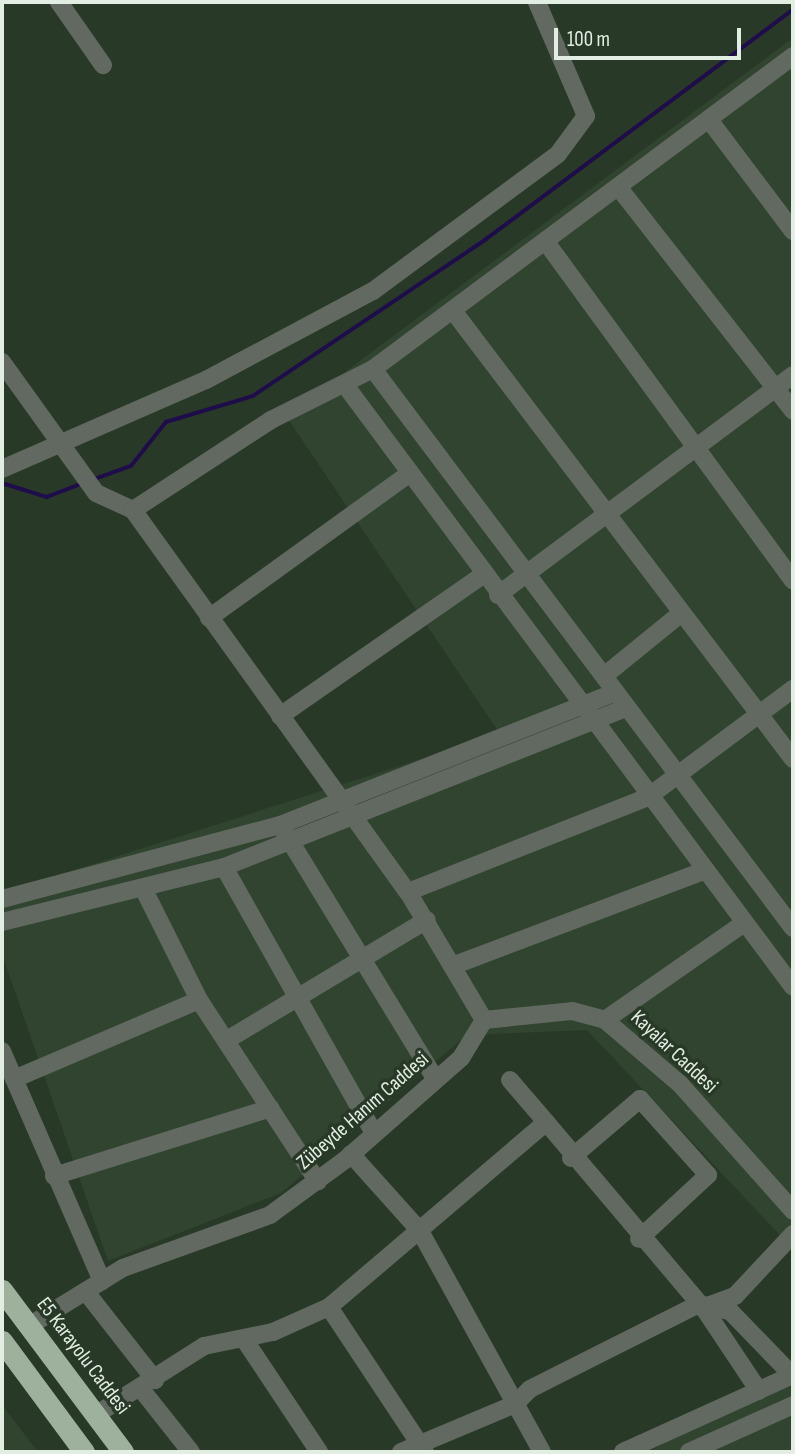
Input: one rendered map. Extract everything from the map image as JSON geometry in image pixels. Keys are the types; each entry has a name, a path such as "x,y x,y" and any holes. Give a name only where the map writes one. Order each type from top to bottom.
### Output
{"highway":[{"name":"E5 Karayolu Caddesi","path":"2,1290 123,1452"},
{"path":"2,1340 84,1452"}],"street":[{"path":"59,2 103,65"},
{"path":"2,469 206,380 373,291 558,154 586,116 583,103 537,2"},
{"path":"133,510 271,420 373,369 791,63"},
{"path":"710,121 793,231"},
{"path":"619,188 793,411"},
{"path":"546,242 793,581"},
{"path":"454,312 608,514 679,615 793,759"},
{"path":"2,362 58,444 96,492 133,510 346,811 408,892 484,1020"},
{"path":"373,369 528,572 604,676 618,701 793,928"},
{"path":"498,595 793,375"},
{"path":"345,385 587,716 793,987"},
{"path":"209,618 410,473"},
{"path":"280,716 484,573"},
{"path":"604,676 679,615"},
{"path":"408,892 648,797 793,689"},
{"path":"2,900 285,832 346,811 587,716 618,701"},
{"path":"2,922 144,890 224,867 285,832"},
{"path":"285,832 434,1077"},
{"path":"224,867 293,999 373,1131"},
{"path":"452,966 703,871"},
{"path":"144,890 199,1000 318,1182"},
{"path":"227,1040 293,999 363,961 427,920"},
{"path":"605,1020 744,923"},
{"path":"14,1079 199,1000"},
{"name":"Kayalar Caddesi","path":"484,1020 572,1011 605,1020 680,1084 793,1211"},
{"name":"Zübeyde Hanım Caddesi","path":"29,1326 102,1281 173,1248 270,1215 318,1182 434,1077 461,1058 484,1020"},
{"path":"2,1051 54,1176 102,1281"},
{"path":"510,1080 639,1239 706,1305 759,1391"},
{"path":"571,1158 640,1100 708,1175 639,1239"},
{"path":"54,1176 271,1108"},
{"path":"97,1414 204,1346 244,1339 329,1307 546,1122"},
{"path":"351,1154 420,1231 542,1452"},
{"path":"401,1452 422,1448 515,1404 530,1389 706,1305 735,1296 793,1234"},
{"path":"86,1292 191,1452"},
{"path":"623,1452 793,1375 730,1311 706,1305"},
{"path":"329,1307 422,1448"},
{"path":"244,1339 318,1452"},
{"path":"689,1452 793,1405"}],"shaded area":[{"path":"793,38 793,1249 587,1030 467,1035 281,1193 108,1261 2,954 2,893 500,734 286,416"},
{"path":"793,1373 793,1452 648,1452 759,1391"},
{"path":"2,1405 38,1452 2,1452"}],"waterway":[{"path":"95,479 131,466 166,422 253,396 485,240 793,10"},
{"path":"2,483 47,497 81,484"}]}
